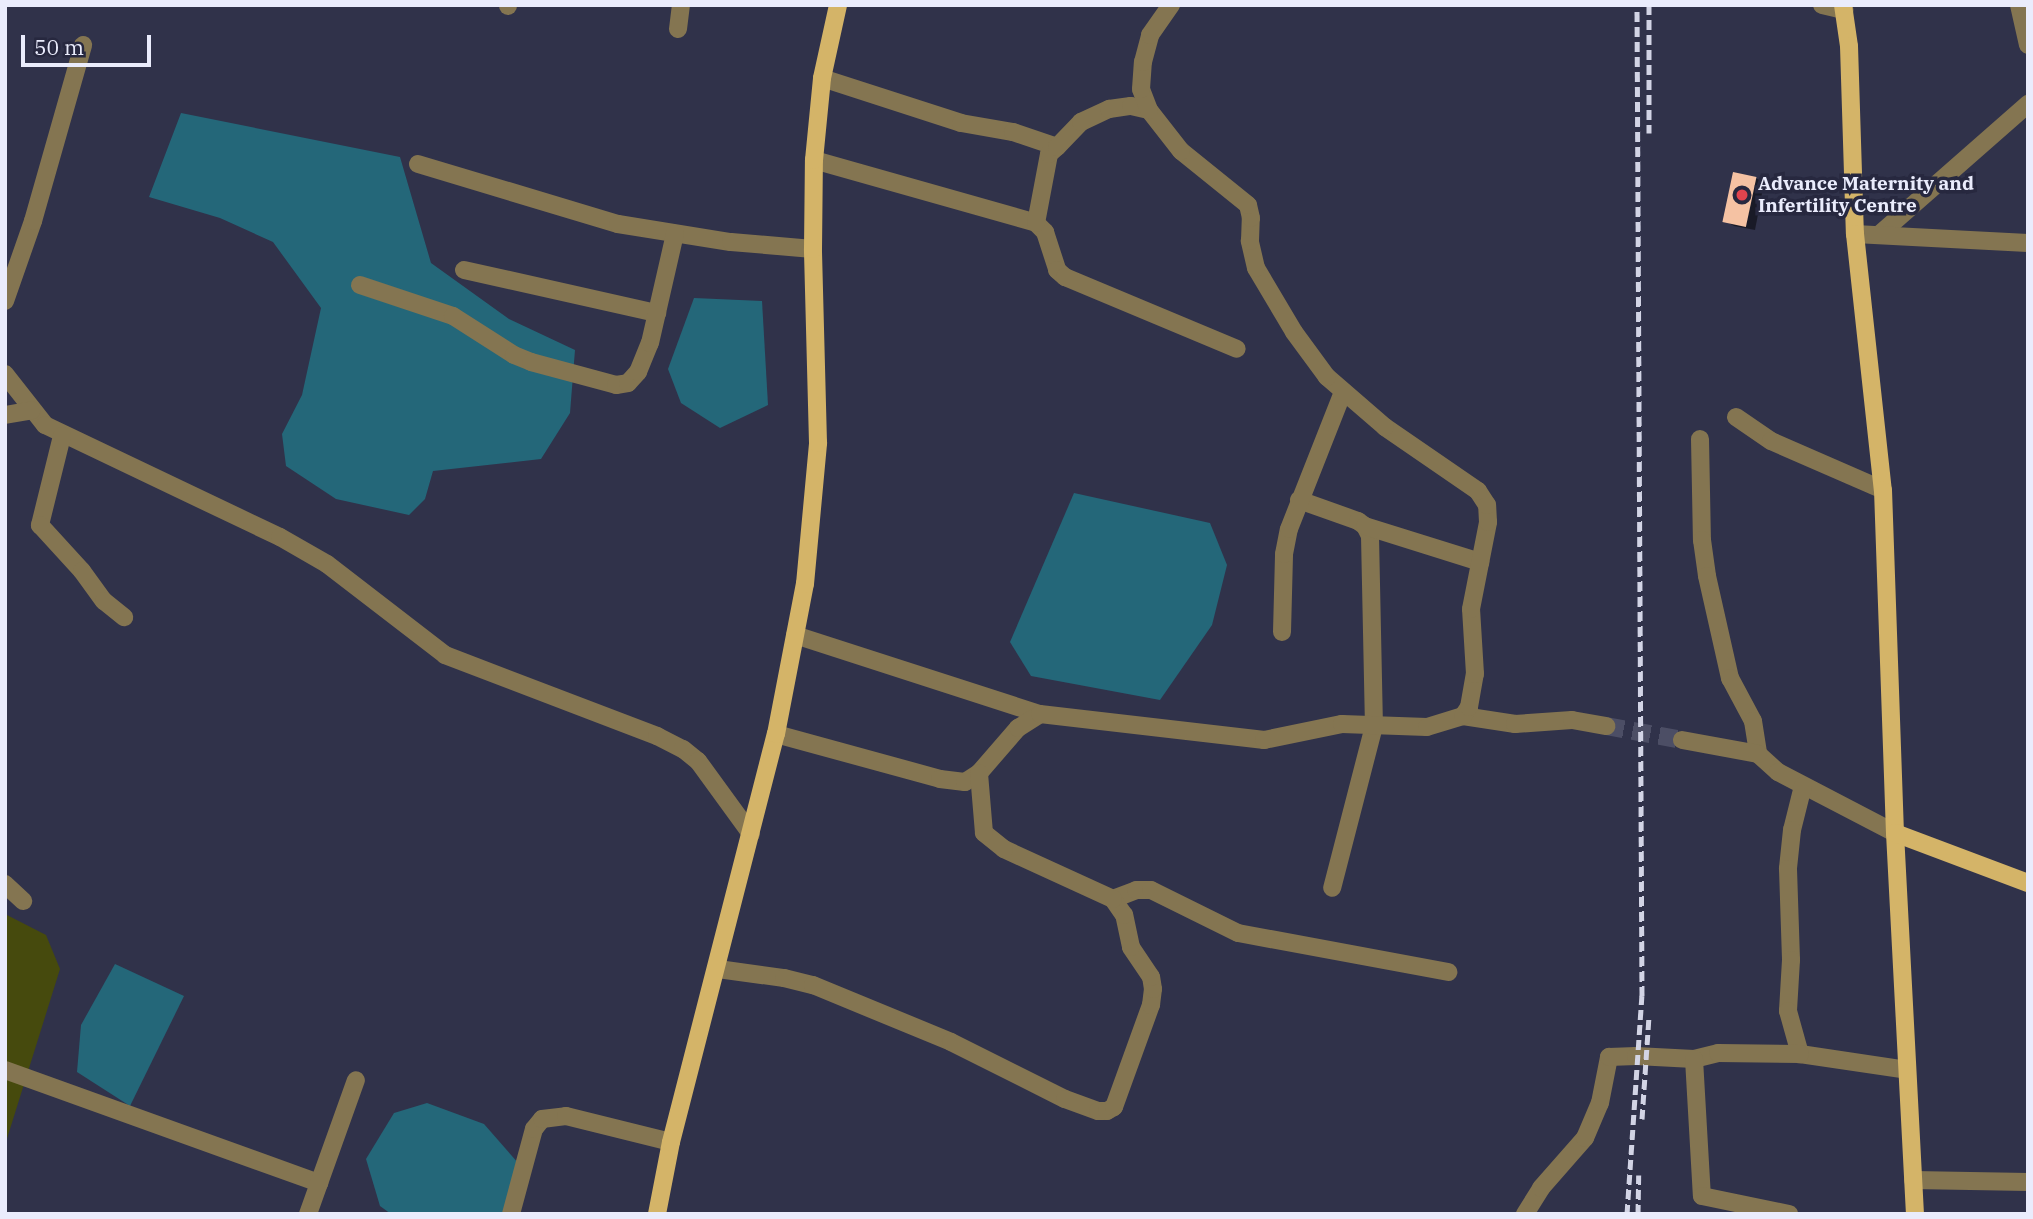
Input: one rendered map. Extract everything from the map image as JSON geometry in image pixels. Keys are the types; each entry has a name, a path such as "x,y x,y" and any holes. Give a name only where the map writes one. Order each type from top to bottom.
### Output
{"main road":[{"path":"657,1214 671,1142 718,969 776,734 813,525 818,443 813,249 814,160 822,78 838,5"},
{"path":"1844,8 1849,46 1855,234 1883,490 1895,833 1915,1214"},
{"path":"1895,833 2028,883"}],"street":[{"path":"678,29 681,5"},
{"path":"1171,5 1150,35 1143,62 1141,89 1149,110 1181,151 1248,205 1251,218 1250,241 1256,268 1266,289 1310,355 1343,392 1431,462 1478,491 1487,505 1488,522 1471,620 1474,690 1463,716"},
{"path":"1822,5 1844,8"},
{"path":"2019,5 2028,45"},
{"path":"5,301 33,221 83,45"},
{"path":"822,78 961,123 1013,132 1057,146"},
{"path":"1881,233 2028,104"},
{"path":"1035,223 1049,154 1081,122 1110,109 1131,106 1149,110"},
{"path":"814,160 1035,223 1045,232 1057,270 1065,277 1237,349"},
{"path":"418,164 618,224 675,234 813,249"},
{"path":"1855,234 1881,233 2028,243"},
{"path":"360,285 453,316 508,352 531,362 616,385 628,383 638,372 657,313 675,234"},
{"path":"464,270 657,313"},
{"path":"5,374 44,425 62,436 223,509 327,564 445,655 657,736 683,749 698,761 751,834"},
{"path":"1282,632 1284,554 1298,500 1343,392"},
{"path":"5,415 32,410"},
{"path":"1736,417 1771,441 1883,490"},
{"path":"62,436 40,525 82,571 104,601 124,617"},
{"path":"1700,439 1702,540 1707,576 1730,678 1753,721 1758,754 1765,764 1895,833"},
{"path":"1298,500 1365,526 1480,562"},
{"path":"1332,888 1374,726 1369,597 1371,550 1370,536 1365,526"},
{"path":"795,635 1040,714 1264,740 1328,725 1426,727 1463,716 1515,724 1572,720 1606,726"},
{"path":"776,734 940,779 965,782 979,773 1018,727 1040,714"},
{"path":"1682,740 1758,754"},
{"path":"718,969 813,985 951,1042 1065,1100 1107,1111 1114,1107 1120,1096 1153,989 1151,976 1131,947 1124,915 1113,899 1037,865 990,840 981,823 979,773"},
{"path":"1800,1055 1788,1011 1791,960 1788,869 1792,830 1804,786"},
{"path":"5,884 23,901"},
{"path":"1113,899 1136,890 1151,890 1224,926 1258,938 1448,972"},
{"path":"1525,1214 1541,1188 1584,1138 1600,1103 1609,1057 1695,1059 1718,1053 1800,1055 1908,1070"},
{"path":"1695,1059 1702,1196 1789,1214"},
{"path":"5,1070 319,1183"},
{"path":"308,1214 356,1080"},
{"path":"511,1214 534,1129 542,1119 566,1116 671,1142"},
{"path":"1913,1180 2028,1182"}],"green space":[{"path":"5,914 46,935 60,969 5,1145"}],"water":[{"path":"181,113 400,157 431,263 509,319 575,350 570,413 541,459 433,471 425,499 409,515 336,499 286,466 282,434 302,395 321,308 273,242 220,218 149,197"},
{"path":"694,298 762,301 768,405 720,428 681,403 668,369"},
{"path":"1074,493 1210,523 1227,565 1212,625 1160,700 1031,676 1010,642"},
{"path":"115,964 184,996 130,1106 77,1072 81,1025"},
{"path":"427,1103 484,1124 519,1164 505,1214 391,1214 380,1206 366,1159 394,1113"}],"building":[{"path":"1733,172 1756,177 1746,227 1722,222"}],"tunnel":[{"path":"1606,726 1682,740"}],"railway":[{"path":"1627,1214 1642,996 1637,5"},
{"path":"1649,5 1649,133"},
{"path":"1642,1119 1649,1015"},
{"path":"1638,1214 1639,1175"}],"place":[{"name":"Advance Maternity and Infertility Centre","path":"1742,195"}]}
